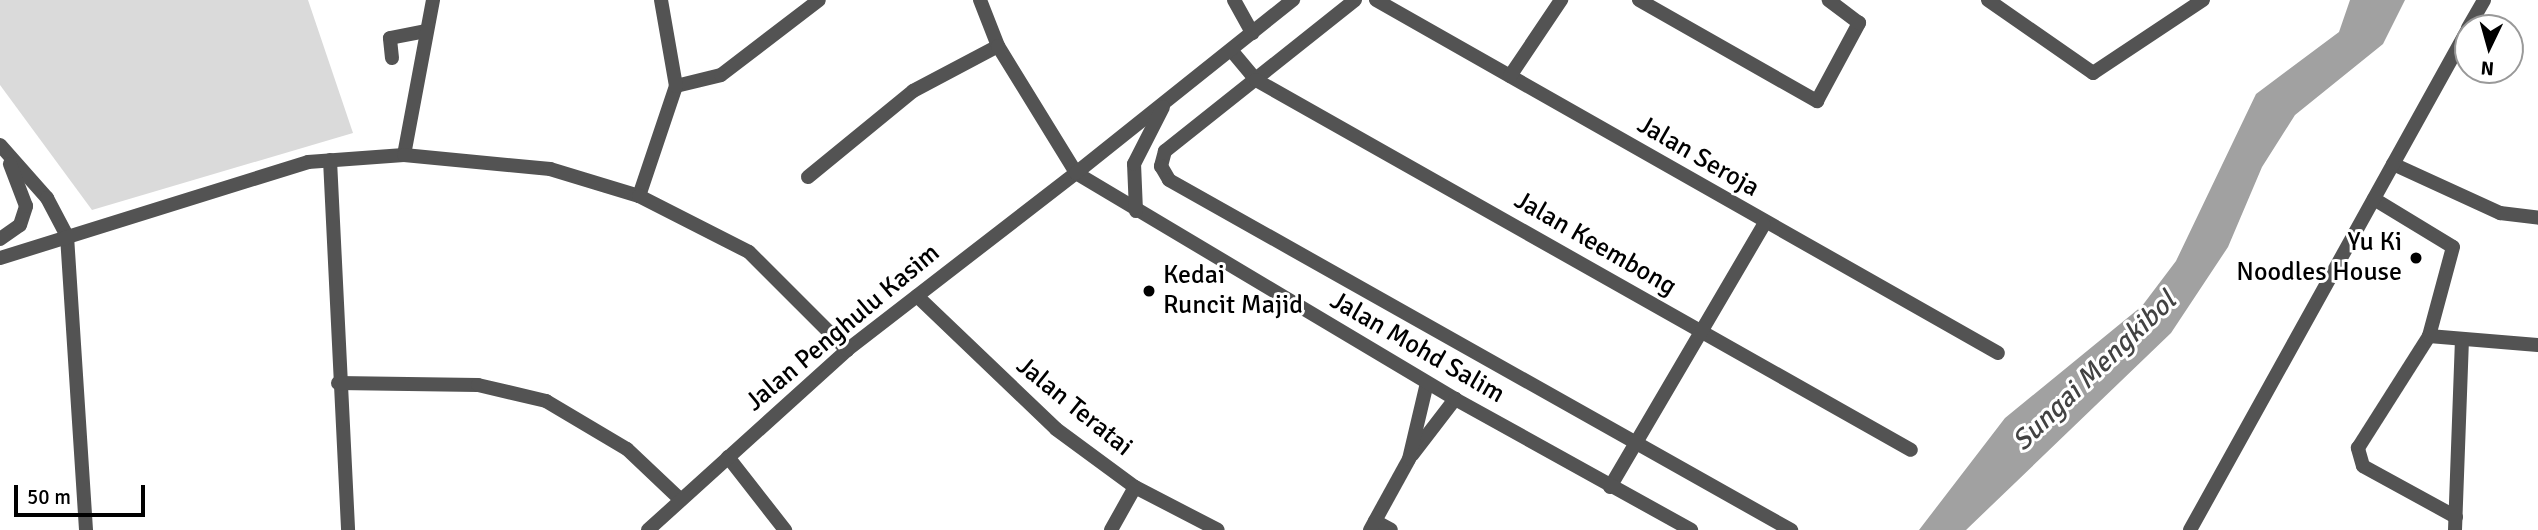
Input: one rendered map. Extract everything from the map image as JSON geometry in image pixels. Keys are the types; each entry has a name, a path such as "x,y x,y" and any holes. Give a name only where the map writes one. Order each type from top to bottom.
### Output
{"street":[{"path":"404,155 425,31 433,0"},
{"path":"639,196 676,86 662,0"},
{"path":"676,86 721,75 818,0"},
{"name":"Jalan Mohd Salim","path":"980,0 998,46 1076,173 1455,400 1691,530"},
{"path":"1234,0 1252,33"},
{"name":"Jalan Penghulu Kasim","path":"648,530 847,350 1076,173 1293,0"},
{"path":"1231,50 1255,80 1355,0"},
{"name":"Jalan Seroja","path":"1376,0 1764,225 1998,353"},
{"path":"1510,76 1561,0"},
{"path":"1639,0 1817,101 1859,23 1829,0"},
{"path":"1988,0 2092,73 2203,0"},
{"path":"392,58 390,38 425,31"},
{"path":"808,177 913,91 998,46"},
{"path":"2190,530 2454,53"},
{"name":"Jalan Mohd Salim","path":"1255,80 1165,151 1161,166 1169,180 1791,530"},
{"name":"Jalan Keembong","path":"1255,80 1911,450"},
{"path":"1136,211 1134,164 1165,102"},
{"path":"0,146 47,198 67,236 86,530"},
{"path":"0,146 26,206 20,225 0,239"},
{"path":"0,258 330,160 404,155 550,169 639,196 749,252 847,350"},
{"path":"330,160 338,383 348,530"},
{"path":"2393,164 2500,213 2538,218"},
{"path":"2374,198 2453,247 2429,336 2356,458 2456,524"},
{"path":"1610,487 1699,331 1764,225"},
{"name":"Jalan Teratai","path":"916,296 1056,429 1135,486 1219,530"},
{"path":"2429,336 2462,342 2538,345"},
{"path":"2456,524 2462,342"},
{"path":"338,383 478,385 546,401 627,449 681,500"},
{"path":"1409,459 1427,383"},
{"path":"1391,530 1372,526 1409,459 1455,400"},
{"path":"728,457 785,530"},
{"path":"1111,530 1135,486"}],"shaded area":[{"path":"0,0 308,0 353,133 92,210 0,85"}],"water":[{"name":"Sungai Mengkibol","path":"2350,0 2405,0 2383,44 2295,115 2262,167 2228,247 2171,333 1966,530 1919,530 2005,418 2142,306 2176,261 2256,94 2339,32"}],"place":[{"name":"Yu Ki Noodles House","path":"2416,258"},
{"name":"Kedai Runcit Majid","path":"1149,291"}]}
